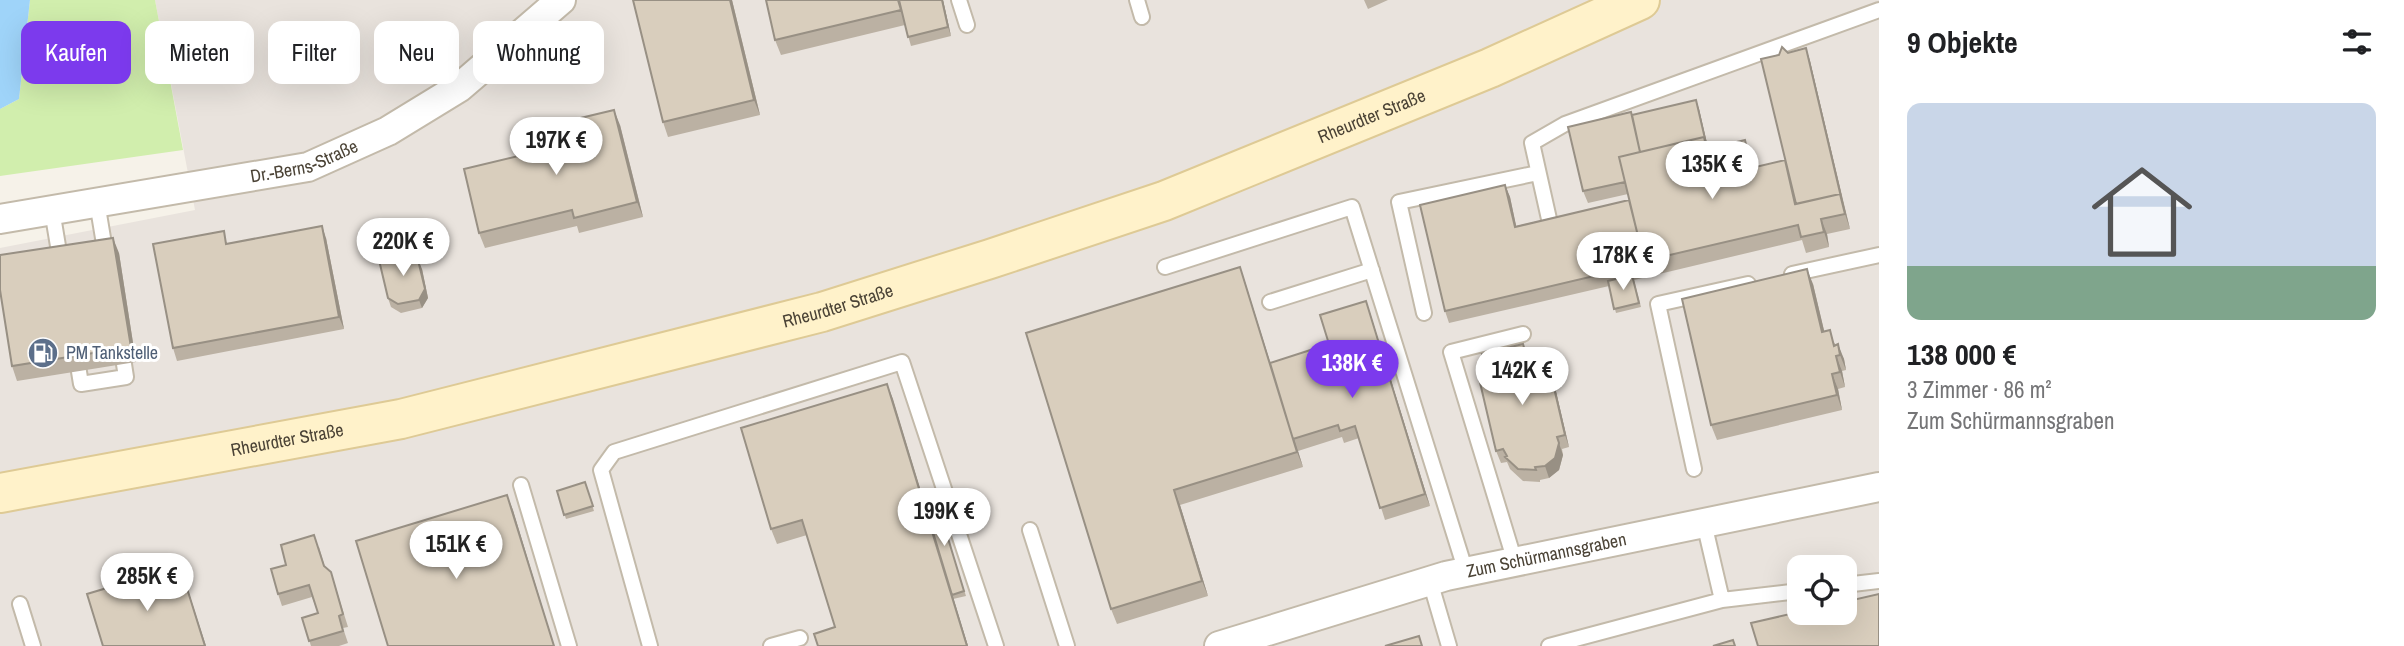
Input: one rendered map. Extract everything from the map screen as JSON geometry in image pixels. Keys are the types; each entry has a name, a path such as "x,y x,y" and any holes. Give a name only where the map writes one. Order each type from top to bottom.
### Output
{"main road":[{"name":"Rheurdter Straße","path":"0,493 401,419 822,312 1164,201 1490,68 1640,0"}],"street":[{"name":"Dr.-Berns-Straße","path":"0,219 307,167 388,131 460,87 561,0"},
{"name":"Zum Schürmannsgraben","path":"1219,646 1466,572 1879,487"}],"lane":[{"path":"959,0 967,25"},
{"path":"1137,0 1142,17"},
{"path":"1549,219 1532,144 1566,124 1879,10"},
{"path":"1424,313 1399,202 1538,173"},
{"path":"97,202 108,269"},
{"path":"1165,267 1352,207 1466,572"},
{"path":"52,210 63,277"},
{"path":"1694,469 1658,304 1879,255"},
{"path":"1270,302 1372,270"},
{"path":"1515,562 1451,352 1523,334"},
{"path":"74,344 81,384 126,377 120,336"},
{"path":"650,646 601,470 614,452 902,362 996,646"},
{"path":"521,485 569,646"},
{"path":"1704,523 1722,600"},
{"path":"1030,530 1067,646"},
{"path":"1857,584 1879,581"},
{"path":"1430,582 1449,646"},
{"path":"1549,646 1722,600 1787,592"},
{"path":"20,604 33,646"},
{"path":"771,646 800,638"}],"shaded area":[{"path":"155,0 1879,0 1879,646 0,646 0,248 195,210 171,84 254,84 254,21 159,21"}],"green space":[{"path":"30,0 155,0 159,21 145,21 145,84 171,84 183,150 0,176 0,109 19,99 21,81 21,84 131,84 131,21 28,21"}],"water":[{"path":"0,0 30,0 28,21 21,21 19,99 0,109"}],"building":[{"path":"633,0 730,0 754,100 663,122"},
{"path":"766,0 898,0 901,10 775,40"},
{"path":"899,0 942,0 948,27 908,37"},
{"path":"1782,47 1788,53 1806,48 1841,197 1840,194 1796,204 1761,59 1779,55"},
{"path":"1696,100 1706,143 1704,137 1640,152 1632,115"},
{"path":"614,110 637,202 574,218 572,210 479,233 464,169 556,147 551,125"},
{"path":"1631,112 1640,152 1619,157 1625,182 1583,191 1568,127"},
{"path":"1704,137 1713,177 1785,160 1795,204 1840,194 1845,214 1821,219 1824,232 1801,237 1798,225 1644,261 1619,157"},
{"path":"1745,140 1751,168 1714,177 1708,149"},
{"path":"1505,185 1515,227 1629,200 1645,264 1445,311 1420,205"},
{"path":"322,226 339,317 173,348 153,244 224,231 226,244"},
{"path":"113,238 131,347 12,366 0,290 0,255"},
{"path":"407,253 418,260 425,289 419,300 398,304 388,298 379,260"},
{"path":"1240,267 1297,452 1174,490 1202,581 1111,609 1026,333"},
{"path":"1807,269 1822,332 1830,330 1834,346 1838,344 1840,355 1836,356 1840,372 1832,374 1837,395 1711,425 1682,299"},
{"path":"1632,275 1639,303 1614,309 1608,281"},
{"path":"1366,301 1425,494 1380,508 1355,426 1340,431 1338,425 1293,439 1270,363 1329,344 1320,315"},
{"path":"1523,344 1528,362 1547,358 1565,435 1557,437 1559,443 1555,458 1545,466 1535,467 1536,470 1518,469 1505,457 1507,456 1503,449 1496,451 1478,374 1486,372 1482,354"},
{"path":"887,384 967,646 818,646 814,634 835,627 802,520 771,529 741,428"},
{"path":"585,482 593,506 564,515 557,491"},
{"path":"507,495 554,646 388,646 356,541"},
{"path":"937,502 964,591 952,595 925,506"},
{"path":"314,535 324,566 331,572 343,614 339,616 343,631 309,641 302,618 318,613 309,585 278,594 271,569 286,565 281,545"},
{"path":"180,566 205,646 103,646 87,594"},
{"path":"1879,594 1879,646 1758,646 1751,623 1787,615 1787,625 1857,625 1857,599"},
{"path":"1419,636 1422,646 1385,646"},
{"path":"1733,640 1735,646 1713,646"}],"place":[{"name":"PM Tankstelle","path":"43,353"}]}
